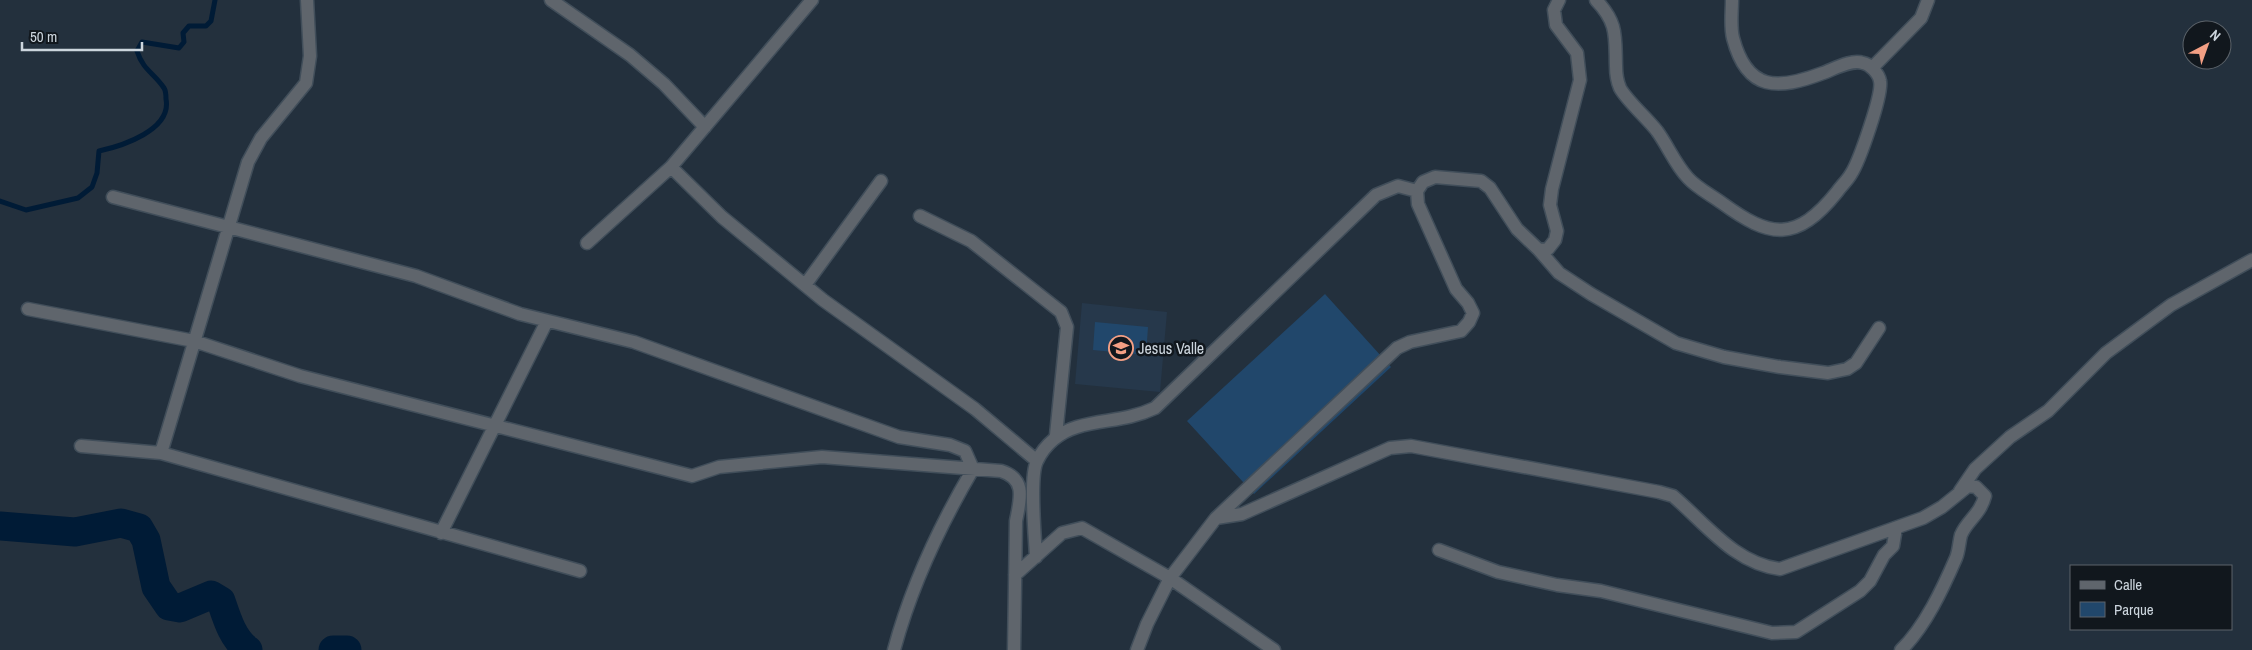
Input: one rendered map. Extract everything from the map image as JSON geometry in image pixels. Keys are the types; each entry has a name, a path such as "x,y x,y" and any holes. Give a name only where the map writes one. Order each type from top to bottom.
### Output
{"street":[{"path":"161,453 248,162 261,138 306,83 310,56 307,0"},
{"path":"550,0 630,55 664,84 705,127"},
{"path":"587,243 671,167 812,0"},
{"path":"1539,250 1548,249 1555,240 1557,230 1550,205 1552,189 1580,80 1577,53 1556,25 1554,10 1559,0"},
{"path":"1596,0 1607,11 1613,23 1617,38 1616,74 1620,88 1658,132 1671,155 1689,179 1745,219 1765,228 1782,231 1796,227 1828,202 1852,173 1879,99 1880,81 1872,68 1863,62 1849,63 1799,82 1779,83 1756,79 1744,66 1733,37 1732,0"},
{"path":"1872,68 1921,18 1928,0"},
{"path":"671,167 722,217 805,285 974,409 1037,461"},
{"path":"1137,650 1147,624 1170,578 1216,518 1397,348 1410,342 1461,331 1469,322 1473,313 1468,303 1456,289 1418,204 1417,191 1424,182 1435,177 1481,181 1490,188 1517,229 1559,273 1676,344 1724,357 1828,374 1847,369 1856,363 1879,328"},
{"path":"805,285 881,181"},
{"path":"1056,435 1076,427 1136,417 1155,408 1376,195 1398,186 1417,191"},
{"path":"113,197 416,276 520,314 634,342 899,437 950,446 965,451 974,469"},
{"path":"920,216 971,241 1061,312 1067,327 1056,435 1037,461 1033,492 1036,557"},
{"path":"1960,491 1975,469 2010,437 2048,411 2106,353 2171,306 2252,260"},
{"path":"28,309 194,341 300,376 692,476 718,467 822,457 1001,471 1011,474 1019,485 1016,521 1014,650"},
{"path":"441,533 547,321"},
{"path":"81,446 161,453 580,571"},
{"path":"1216,518 1242,514 1390,448 1411,446 1673,496 1743,558 1780,570 1923,518 1942,507 1968,486 1976,487 1984,496 1982,508 1961,535 1957,556 1923,624 1912,640 1901,650"},
{"path":"894,650 901,625 947,512 974,469"},
{"path":"1015,575 1062,533 1082,528 1170,578 1274,650"},
{"path":"1439,550 1498,572 1557,585 1601,591 1772,633 1788,633 1796,632 1860,591 1870,581 1884,555 1893,546 1896,528"}],"shaded area":[{"name":"Jesus Valle","path":"1082,303 1167,312 1160,392 1075,384"}],"green space":[{"path":"1325,294 1391,367 1254,494 1187,421"},
{"path":"1095,322 1148,327 1146,355 1093,350"}],"waterway":[{"path":"0,201 26,210 78,198 92,187 97,173 99,151 132,141 143,135 154,128 166,110 165,89 139,57 137,51 142,42 179,48 184,42 183,33 189,26 206,26 211,21 215,0"},
{"path":"0,526 75,532 121,523 139,528 146,540 156,587 169,606 180,608 211,595 221,601 234,634 248,650"},
{"path":"333,650 347,650"}],"place":[{"name":"Jesus Valle","path":"1121,348"}]}
